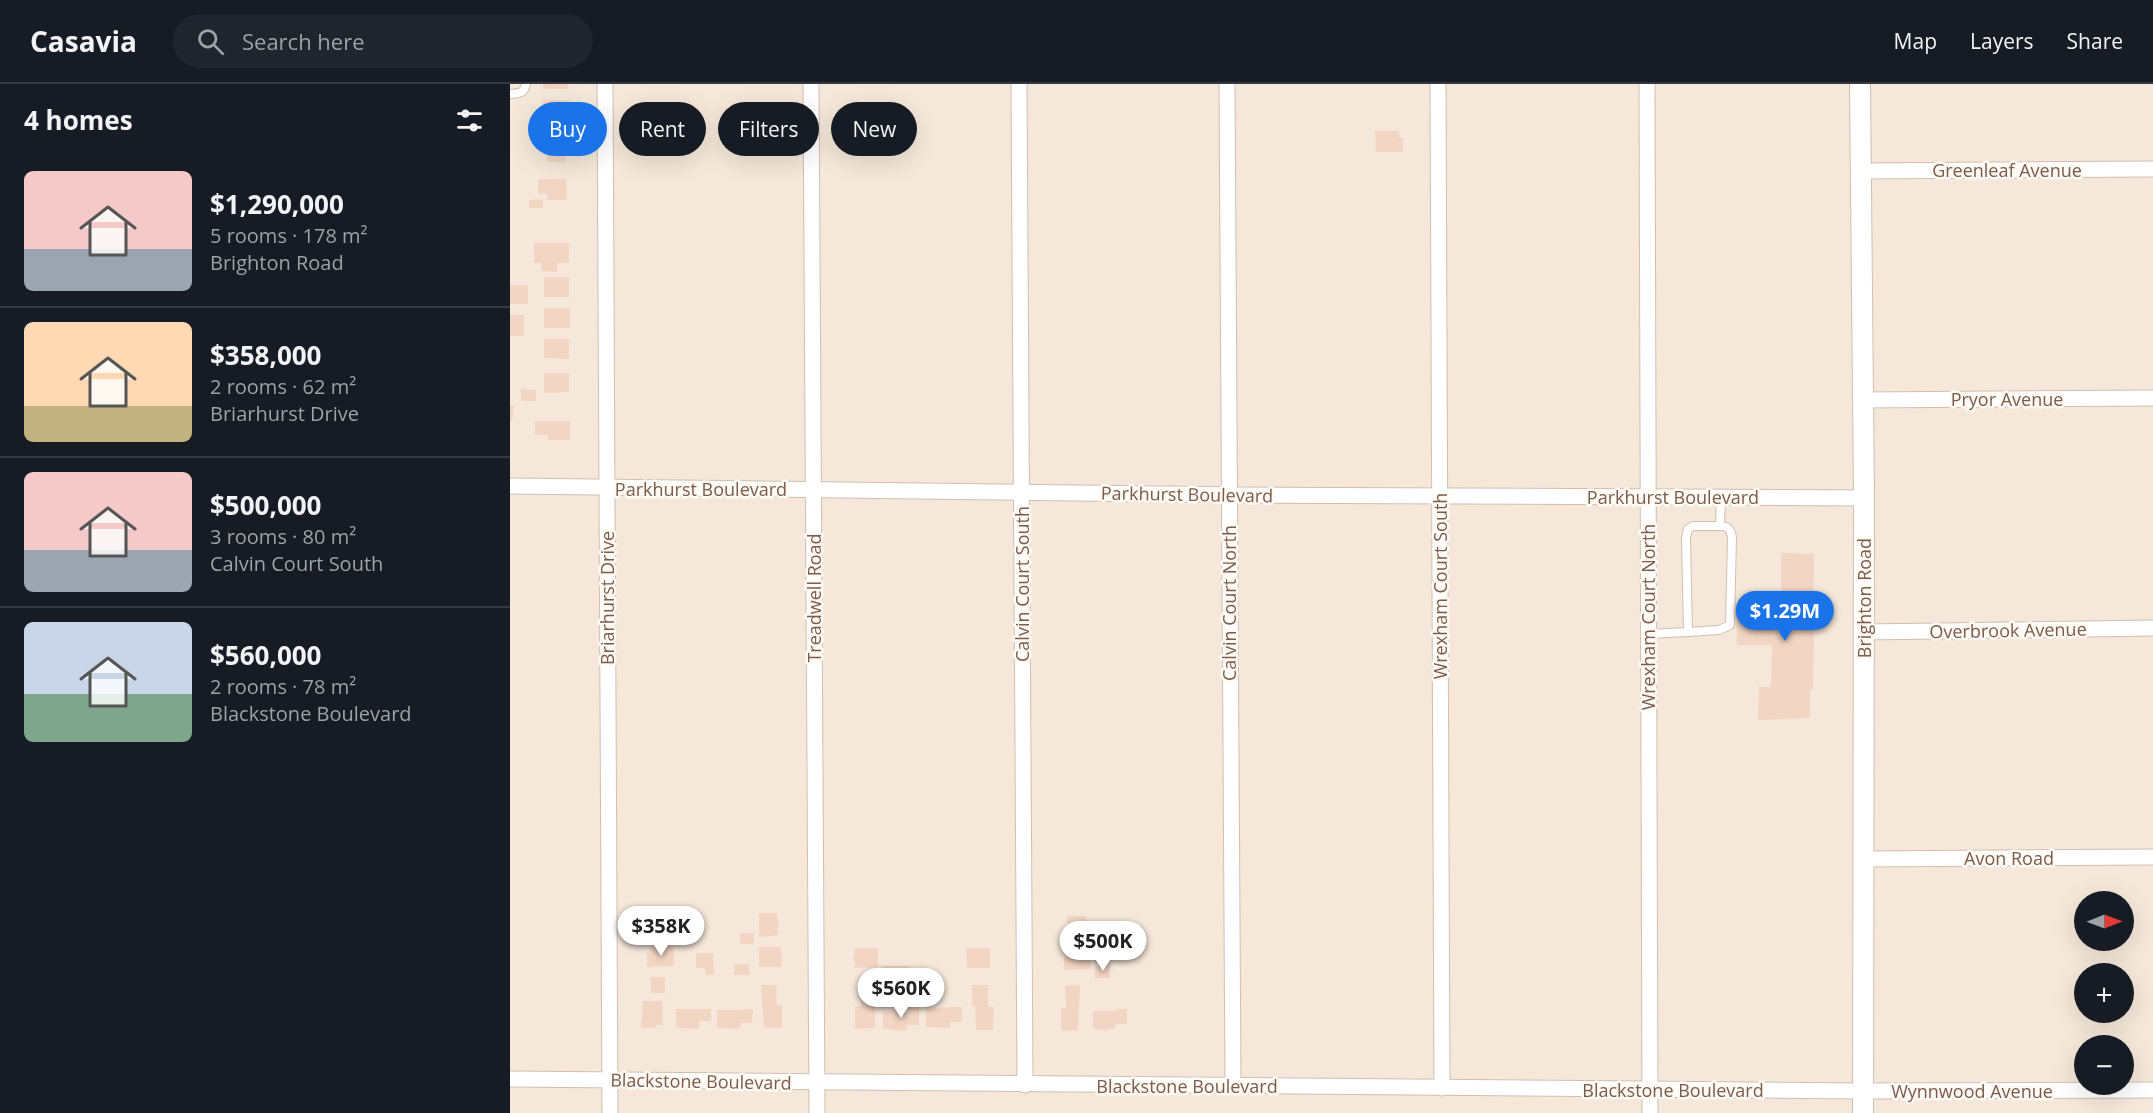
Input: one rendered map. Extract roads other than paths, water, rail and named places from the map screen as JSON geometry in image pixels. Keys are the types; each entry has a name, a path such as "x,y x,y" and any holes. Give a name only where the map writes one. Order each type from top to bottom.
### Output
{"street":[{"name":"Briarhurst Drive","path":"605,84 610,1113"},
{"name":"Treadwell Road","path":"811,84 817,1113"},
{"name":"Calvin Court South","path":"1019,84 1025,1085"},
{"name":"Calvin Court North","path":"1227,84 1233,1086"},
{"name":"Wrexham Court South","path":"1438,84 1442,1088"},
{"name":"Wrexham Court North","path":"1647,84 1650,1113"},
{"name":"Brighton Road","path":"1860,84 1864,498 1863,1113"},
{"name":"Greenleaf Avenue","path":"1860,171 2153,169"},
{"name":"Pryor Avenue","path":"1862,400 2153,399"},
{"name":"Parkhurst Boulevard","path":"510,486 1229,495 1864,498"},
{"name":"Overbrook Avenue","path":"1863,632 2153,628"},
{"name":"Avon Road","path":"1865,859 2153,857"},
{"name":"Blackstone Boulevard","path":"510,1078 1025,1085 1863,1091"},
{"name":"Wynnwood Avenue","path":"1863,1091 2153,1090"}],"lane":[{"path":"510,94 521,93 526,84"},
{"path":"1720,526 1721,497"},
{"path":"1648,634 1688,632 1719,630 1730,625 1732,537 1726,526 1693,526 1688,529 1686,538 1688,632"}]}
